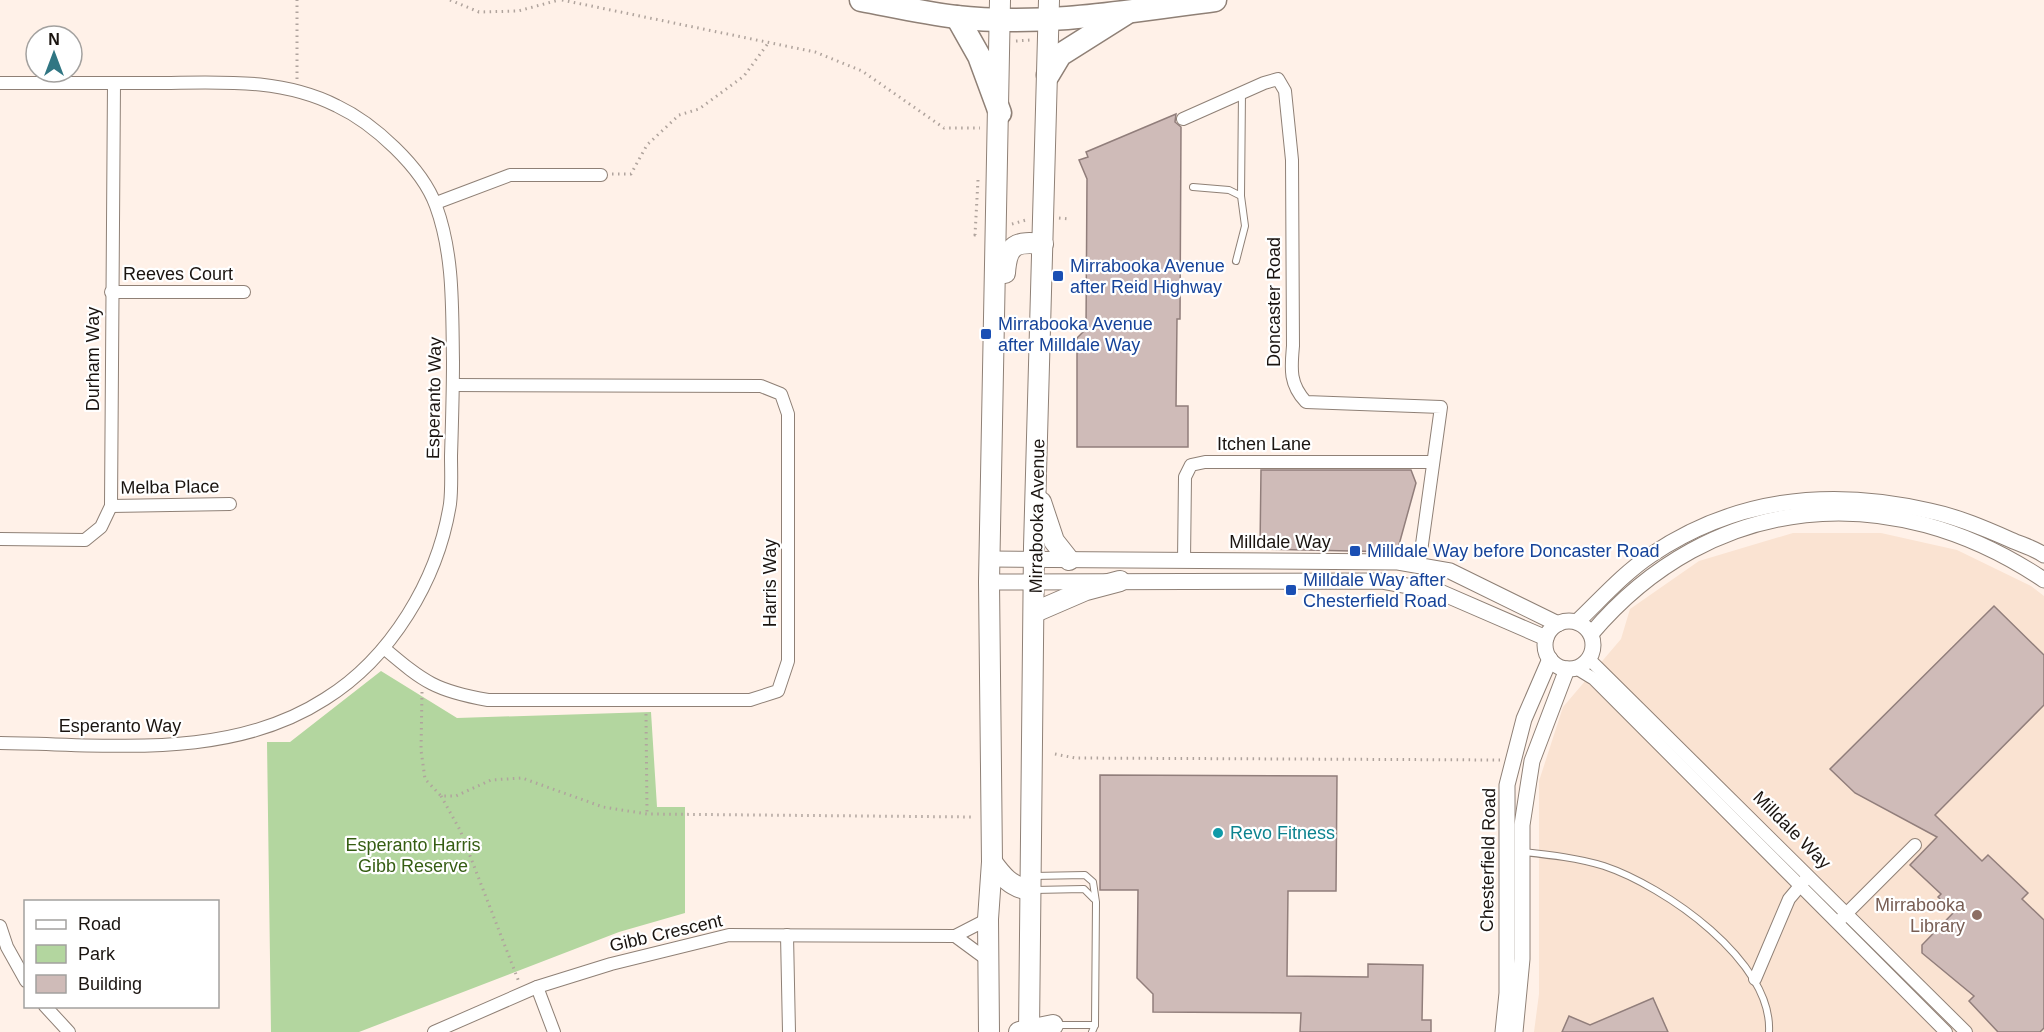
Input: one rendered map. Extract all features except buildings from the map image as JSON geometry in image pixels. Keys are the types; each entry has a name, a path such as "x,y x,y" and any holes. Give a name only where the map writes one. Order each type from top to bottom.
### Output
{"highway":[{"path":"861,0 957,17 1000,9 1128,12 1215,0"},
{"path":"1048,75 1060,55 1128,12"},
{"path":"957,17 979,56 990,116"}],"main road":[{"path":"989,1032 988,919 992,862 989,582 997,228 990,116 1000,9"},
{"name":"Mirrabooka Avenue","path":"1033,1023 1029,883 1036,582 1034,560 1048,9"},
{"path":"994,353 1008,252 1022,243 1043,244"},
{"path":"1036,485 1053,539 1069,560"},
{"path":"1035,612 1086,590 1120,581"},
{"path":"992,862 1009,882 1018,888 1029,883"}],"street":[{"name":"Doncaster Road","path":"1183,119 1242,92 1278,79 1285,91 1292,160 1293,346 1290,374 1296,392 1306,402 1441,407 1419,566"},
{"name":"Esperanto Way","path":"0,83 254,82 296,90 337,106 370,126 399,152 435,203 452,281 453,385 450,502 440,542 419,595 385,648 326,699 273,725 219,741 169,745 0,743"},
{"name":"Durham Way","path":"111,506 114,83"},
{"path":"435,203 510,175 601,175"},
{"name":"Reeves Court","path":"111,292 244,292"},
{"name":"Harris Way","path":"385,648 422,680 454,694 488,700 750,700 778,691 788,661 788,414 782,394 761,386 453,385"},
{"name":"Itchen Lane","path":"1184,561 1185,477 1191,465 1205,462 1433,462"},
{"path":"1577,622 1591,634 1593,651 1589,659 1571,669 1557,666 1550,659 1545,645 1546,638 1557,624 1577,622 1624,577 1650,556 1674,541 1728,517 1762,506 1796,500 1857,499 1930,519 1982,544 2044,580"},
{"name":"Melba Place","path":"111,506 230,504"},
{"path":"0,538 85,540 101,527 111,506"},
{"path":"1591,634 1636,587 1680,556 1707,542 1762,521 1814,514 1930,519 1958,517 2043,552"},
{"path":"1674,541 1680,556"},
{"name":"Milldale Way","path":"990,559 1398,562 1450,572 1557,624"},
{"path":"989,582 1381,581 1440,592 1546,638"},
{"name":"Chesterfield Road","path":"1503,1032 1507,993 1505,851 1507,785 1524,719 1550,659"},
{"name":"Milldale Way","path":"1589,659 1811,876 1966,1032"},
{"name":"Milldale Way","path":"1571,669 1594,679 1946,1032"},
{"name":"Chesterfield Road","path":"1515,1032 1522,959 1522,825 1532,761 1571,669"},
{"path":"1837,923 1915,845"},
{"path":"1755,979 1789,899 1799,885 1811,876"},
{"name":"Gibb Crescent","path":"434,1032 537,987 611,964 729,935 955,936 988,919"},
{"path":"0,926 7,947 24,977"},
{"path":"787,935 789,1032"},
{"path":"955,936 989,961"},
{"path":"537,987 554,1032"},
{"path":"47,1008 66,1031"}],"lane":[{"path":"1236,261 1245,226 1240,196 1242,92"},
{"path":"1192,187 1229,190 1240,196"},
{"path":"2026,568 2043,552"},
{"path":"1505,851 1523,851 1577,859 1606,867 1642,882 1675,903 1714,935 1755,979 1766,1001 1770,1032"},
{"path":"1029,883 1085,875 1093,882 1096,902 1095,1025 1092,1032"},
{"path":"1029,883 1084,889 1096,902"},
{"path":"1033,1023 1095,1025"}],"path":[{"path":"296,90 297,0"},
{"path":"450,0 479,12 518,11 560,0 769,42 815,52 862,71 944,128 980,128 990,116"},
{"path":"601,175 631,174 647,145 679,115 699,109 744,76 769,42"},
{"path":"978,176 975,235 1034,218 1069,219"},
{"path":"422,680 421,750 425,779 441,796 460,830 523,992"},
{"path":"646,700 647,814"},
{"path":"1055,754 1075,758 1499,760"},
{"path":"441,796 456,796 491,780 522,778 603,807 647,814 974,818 973,808"}],"shaded area":[{"path":"1793,533 1881,533 1957,550 2031,586 2044,596 2044,1032 1534,1032 1539,994 1539,781 1563,707 1621,639 1630,609 1699,561"}],"green space":[{"name":"Esperanto Harris Gibb Reserve","path":"381,671 457,718 651,712 657,807 685,807 685,913 619,932 359,1032 271,1032 267,742 290,742"}],"place":[{"name":"Mirrabooka Avenue after Reid Highway","path":"1058,276"},
{"name":"Mirrabooka Avenue after Milldale Way","path":"986,334"},
{"name":"Milldale Way before Doncaster Road","path":"1355,551"},
{"name":"Milldale Way after Chesterfield Road","path":"1291,590"},
{"name":"Revo Fitness","path":"1218,833"},
{"name":"Mirrabooka Library","path":"1977,915"}]}
